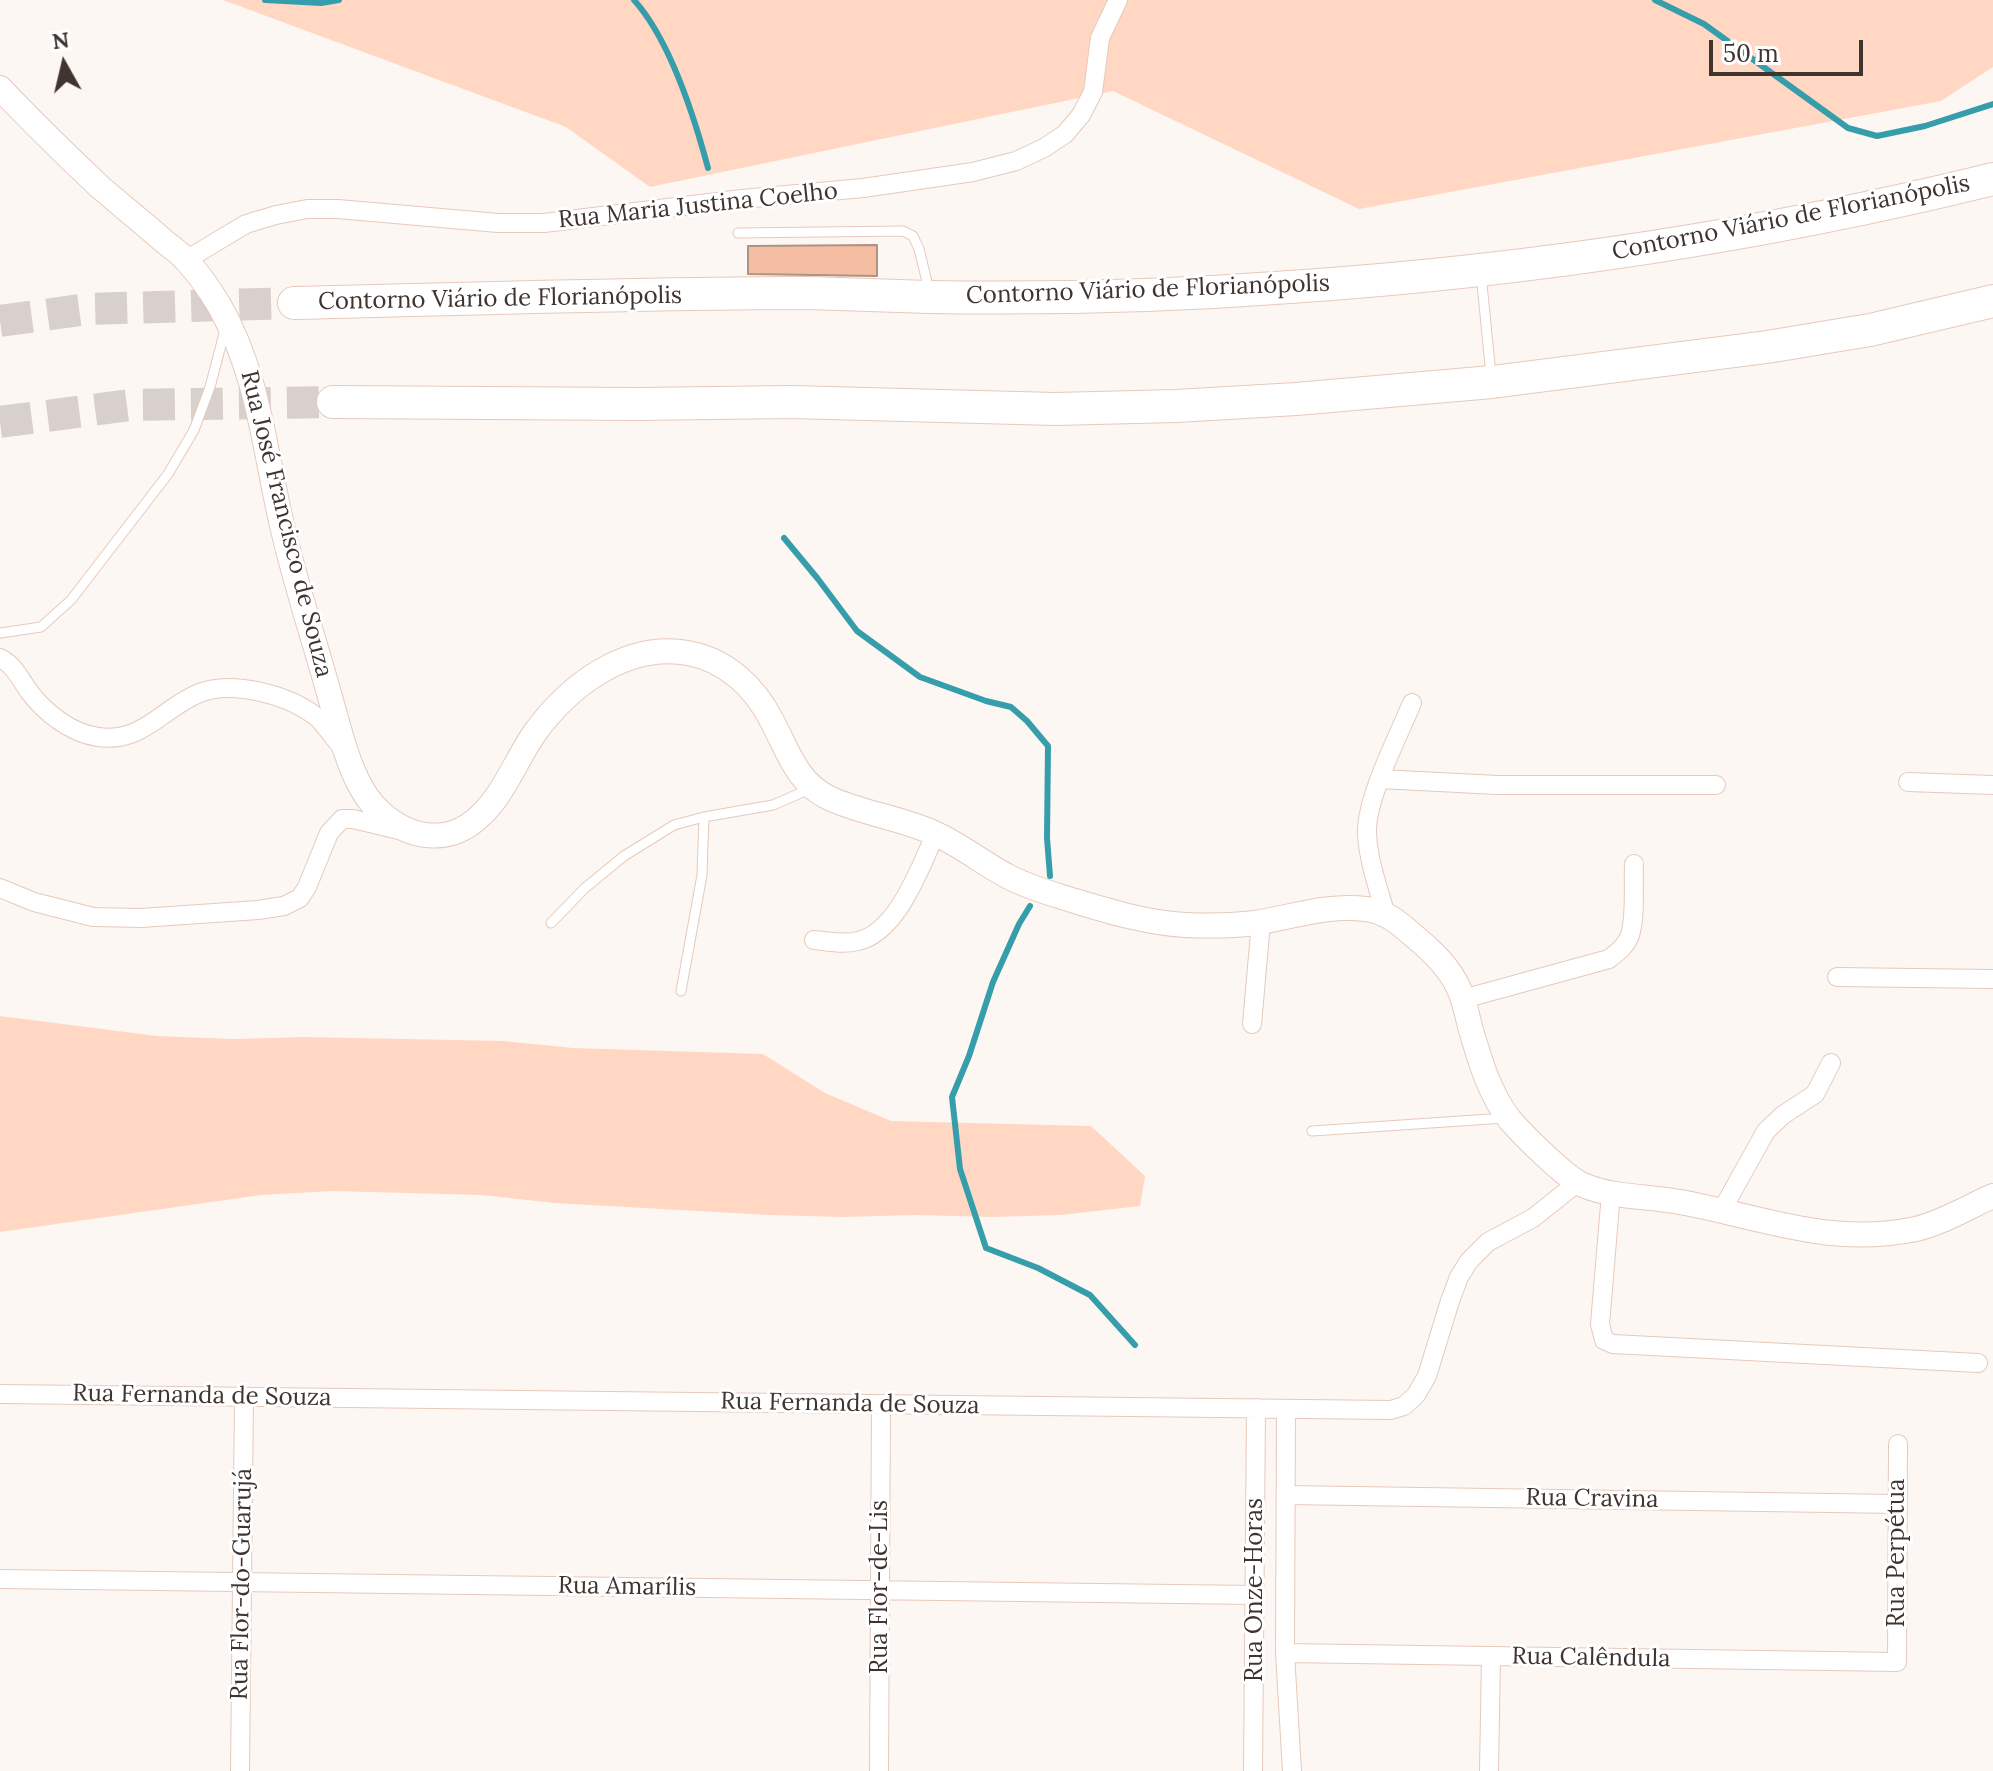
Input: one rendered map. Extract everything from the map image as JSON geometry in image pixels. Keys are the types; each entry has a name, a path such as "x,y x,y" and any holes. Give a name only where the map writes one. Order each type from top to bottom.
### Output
{"highway":[{"name":"Contorno Viário de Florianópolis","path":"294,303 811,293 1050,297 1288,287 1480,271 1740,232 1993,179"},
{"path":"333,402 791,402 1055,409 1296,399 1492,382 1767,347 1870,330 1993,301"}],"street":[{"name":"Rua Maria Justina Coelho","path":"186,260 246,224 307,209 462,221 544,223 863,188 973,172 1016,161 1065,134 1081,115 1093,92 1100,38 1118,0"},
{"name":"Rua José Francisco de Souza","path":"0,88 99,185 186,260 219,304 253,383 283,530 346,753 362,791 376,810 406,832"},
{"path":"0,888 34,902 93,917 141,918 284,906 300,898 329,833 342,819 429,836 457,832 479,817 496,796 532,736 555,708 584,683 613,664 637,655 664,651 686,653 723,665 752,691 769,714 792,762 812,788 830,799 936,833 1029,886 1094,907 1175,925 1242,925 1352,907 1385,912 1435,954 1457,983 1485,1071 1496,1100 1508,1118 1577,1183 1611,1193 1661,1198 1768,1223 1838,1235 1867,1235 1922,1228 1993,1196"},
{"path":"0,658 15,669 49,714 78,731 97,737 133,734 197,694 215,688 238,687 305,709 320,720 346,753"},
{"path":"1385,912 1370,858 1367,832 1369,813 1412,703"},
{"path":"1380,779 1497,785 1716,785"},
{"path":"1908,782 1993,785"},
{"path":"814,940 857,942 875,935 886,925 909,890 936,833"},
{"path":"1463,999 1609,959 1622,949 1630,935 1634,864"},
{"path":"1252,1024 1261,922"},
{"path":"1837,977 1993,979"},
{"path":"1722,1210 1766,1131 1783,1115 1815,1094 1831,1063"},
{"name":"Rua Fernanda de Souza","path":"0,1394 1391,1410 1404,1406 1416,1395 1427,1376 1450,1301 1469,1261 1488,1242 1533,1218 1577,1183"},
{"path":"1611,1193 1600,1324 1604,1340 1613,1344 1978,1363"},
{"name":"Rua Flor-do-Guarujá","path":"240,1771 244,1397"},
{"name":"Rua Flor-de-Lis","path":"879,1771 881,1404"},
{"name":"Rua Onze-Horas","path":"1253,1771 1256,1408"},
{"name":"Rua Onze-Horas","path":"1286,1409 1285,1653 1292,1771"},
{"name":"Rua Perpétua","path":"1897,1662 1898,1444"},
{"name":"Rua Cravina","path":"1286,1495 1898,1504"},
{"name":"Rua Amarílis","path":"0,1579 1255,1595"},
{"name":"Rua Calêndula","path":"1285,1653 1897,1662"},
{"path":"1489,1771 1491,1656"}],"lane":[{"path":"738,233 903,231 913,236 919,249 930,297"},
{"path":"1480,271 1492,382"},
{"path":"0,633 41,627 71,600 168,474 194,430 210,387 227,323"},
{"path":"551,923 585,888 624,856 674,825 773,805 812,788"},
{"path":"681,991 702,875 704,817"},
{"path":"1312,1131 1508,1118"}],"shaded area":[{"path":"223,0 1993,0 1993,67 1941,101 1359,209 1113,91 650,187 566,127"},
{"path":"0,1016 157,1036 503,1041 573,1048 763,1054 825,1093 891,1121 1091,1126 1145,1176 1140,1206 1061,1215 769,1215 555,1203 482,1195 333,1191 261,1195 0,1232"}],"building":[{"path":"877,245 877,276 748,274 748,246"}],"waterway":[{"path":"265,0 321,3 339,0"},
{"path":"634,0 670,57 696,125 708,168"},
{"path":"1655,0 1704,24 1848,128 1877,136 1925,126 1993,104"},
{"path":"784,538 857,631 920,677 1011,707 1048,746 1047,838 1050,876"},
{"path":"1030,906 993,982 952,1097 960,1169 986,1248 1038,1268 1090,1295 1135,1345"}],"tunnel":[{"path":"0,321 88,309 294,303"},
{"path":"0,422 130,405 333,402"}]}
